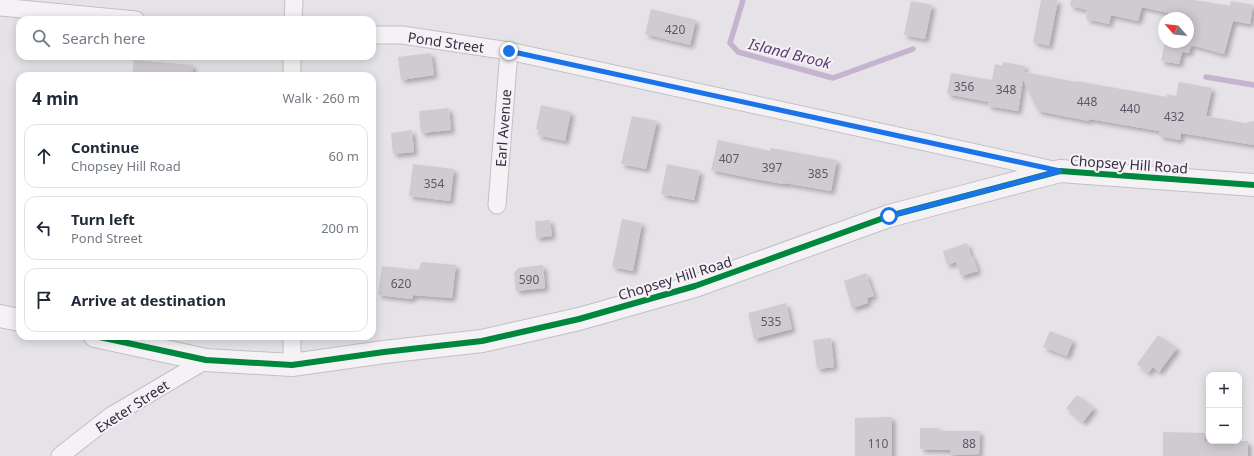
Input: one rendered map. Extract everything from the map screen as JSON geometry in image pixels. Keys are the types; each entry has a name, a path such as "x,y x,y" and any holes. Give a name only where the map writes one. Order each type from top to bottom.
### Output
{"street":[{"path":"293,16 294,0"},
{"path":"0,7 94,16"},
{"name":"Pond Street","path":"376,35 402,36 509,51 1060,171"},
{"name":"Earl Avenue","path":"498,205 509,51"},
{"path":"292,60 292,72"},
{"name":"Chopsey Hill Road","path":"114,340 206,360 292,365 384,352 482,342 579,319 695,286 889,216 1060,171 1254,185"},
{"path":"0,316 16,319"},
{"path":"292,340 292,365"},
{"name":"Exeter Street","path":"60,456 111,416 206,360"}],"building":[{"path":"1041,0 1058,0 1049,46 1033,42"},
{"path":"1071,0 1194,0 1230,6 1231,1 1253,5 1250,24 1233,21 1224,54 1194,46 1194,12 1164,12 1142,7 1138,21 1111,15 1109,24 1086,19 1087,10 1070,6"},
{"path":"911,1 932,5 925,39 904,35"},
{"path":"651,9 696,20 690,45 645,34"},
{"path":"1164,48 1190,48 1189,53 1182,52 1179,64 1161,61"},
{"path":"431,53 434,75 401,80 398,57"},
{"path":"134,60 193,65 192,72 132,72"},
{"path":"1003,62 1025,66 1024,72 1167,97 1167,94 1176,96 1179,82 1212,88 1206,116 1245,123 1254,121 1254,145 1181,133 1180,140 1159,136 1160,131 1089,119 1089,121 1038,111 1023,80 1018,111 988,106 989,102 947,94 951,73 992,80 995,64 1002,66"},
{"path":"541,105 571,112 565,141 537,135 539,130 536,129"},
{"path":"449,108 451,130 421,133 419,111"},
{"path":"632,116 657,121 646,169 621,164"},
{"path":"412,130 414,152 393,154 391,133"},
{"path":"718,140 770,151 771,148 837,160 831,191 755,179 711,170"},
{"path":"413,164 454,169 450,201 409,196"},
{"path":"667,164 700,171 694,200 661,194"},
{"path":"622,219 642,223 633,271 612,267"},
{"path":"550,220 552,236 536,238 535,221"},
{"path":"967,243 978,271 961,276 956,262 947,265 943,251"},
{"path":"421,262 456,265 452,298 413,295 412,299 378,295 382,266 419,270"},
{"path":"543,265 545,288 516,291 514,273 518,268"},
{"path":"866,273 874,296 867,298 868,303 852,308 844,281"},
{"path":"786,303 792,329 754,339 748,313"},
{"path":"1050,331 1073,340 1067,356 1043,347"},
{"path":"1158,335 1177,348 1159,372 1153,367 1148,373 1137,364"},
{"path":"831,338 834,367 817,369 813,340"},
{"path":"1077,395 1094,408 1083,422 1066,408"},
{"path":"892,417 892,456 855,456 855,418"},
{"path":"920,428 939,428 939,431 980,431 979,454 950,455 950,450 920,449"},
{"path":"1163,432 1205,433 1206,444 1242,444 1242,441 1248,441 1248,456 1163,456"}],"waterway":[{"name":"Island Brook","path":"743,0 730,43 738,52 833,78 913,49"},
{"name":"Island Brook","path":"1206,77 1254,85"}],"cycle path":[{"path":"114,340 206,360 292,365 384,352 482,341 579,319 695,286 889,216 1060,171 1254,185"}],"route":[{"path":"509,51 1060,171 889,216"}]}
